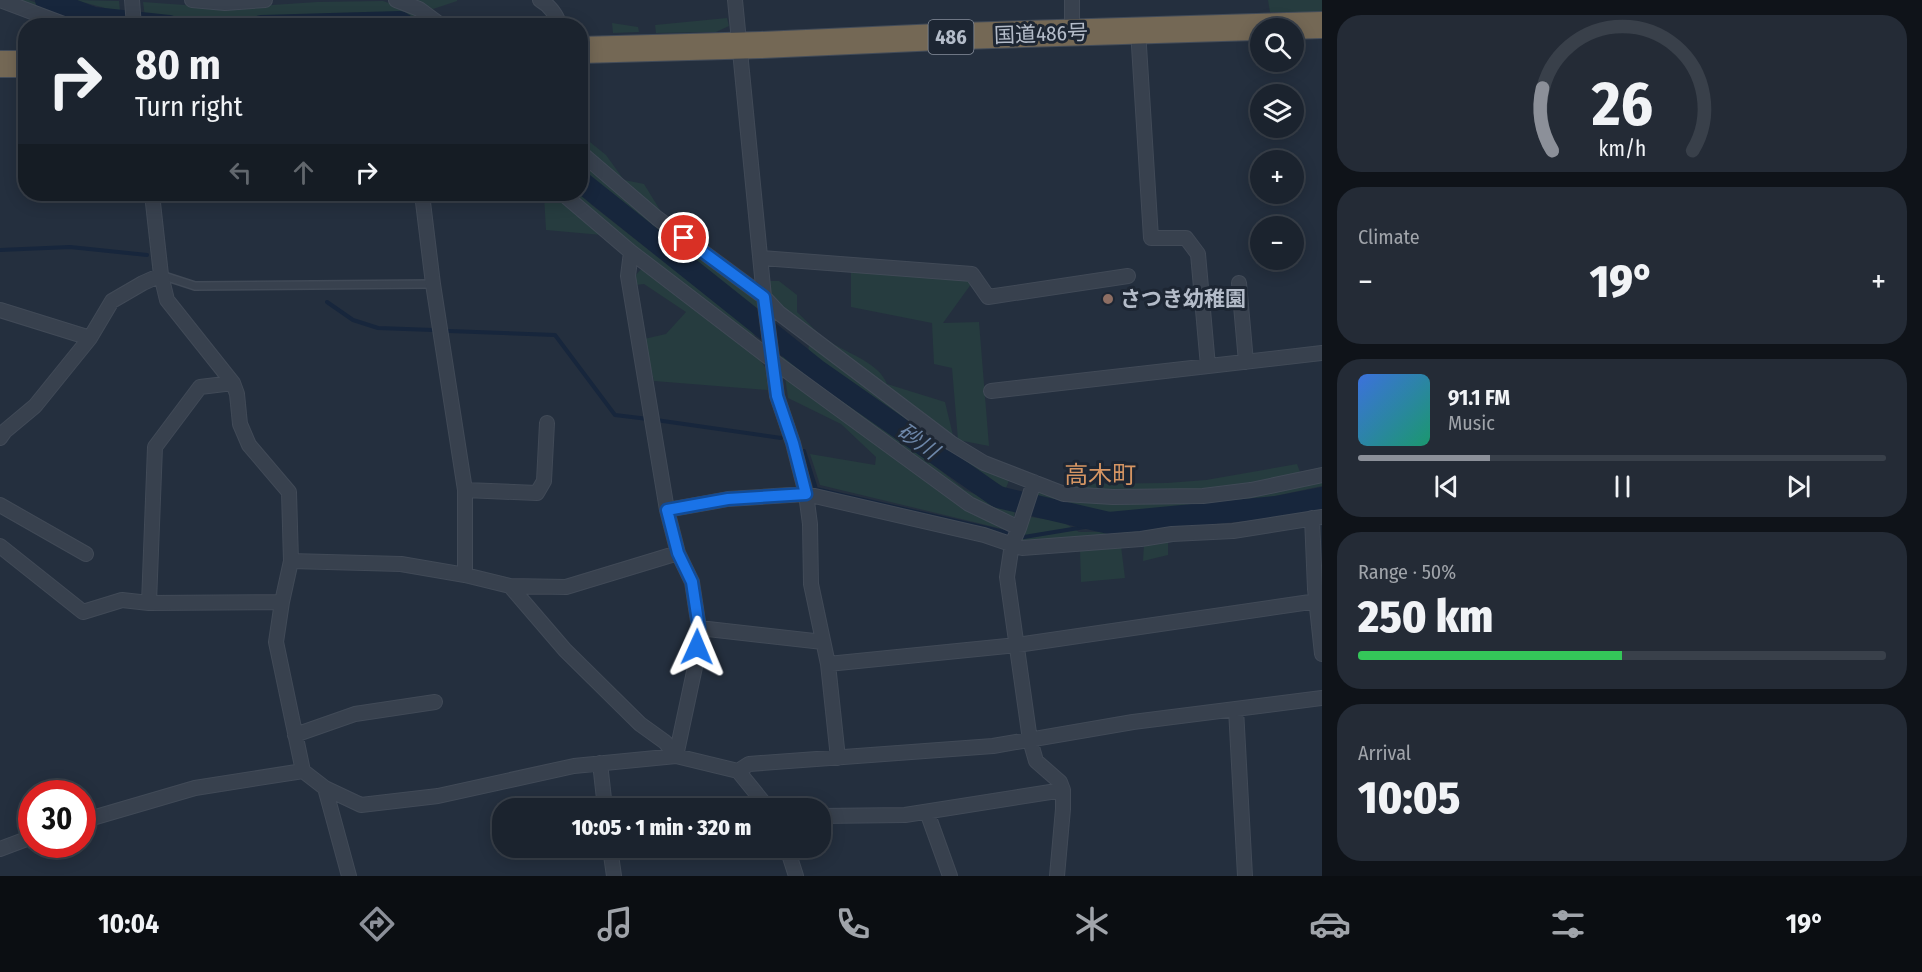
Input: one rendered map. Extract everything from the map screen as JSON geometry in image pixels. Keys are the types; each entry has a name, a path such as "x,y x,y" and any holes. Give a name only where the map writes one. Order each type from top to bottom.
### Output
{"highway":[{"name":"国道486号","path":"588,50 1322,25"},
{"path":"0,64 18,64"}],"street":[{"path":"0,0 48,18"},
{"path":"132,0 134,18"},
{"path":"192,0 225,3 265,0"},
{"path":"396,0 419,9 431,18"},
{"path":"540,0 547,4 557,18"},
{"path":"735,0 772,360 777,396 793,443 806,494 810,524 811,584 828,664 838,758"},
{"path":"1072,0 1072,33"},
{"path":"1138,30 1151,238 1186,238 1198,254 1208,366"},
{"path":"588,159 657,218 764,297 779,313 951,443 984,463 1064,494 1113,498 1203,496 1251,490 1322,475"},
{"path":"153,201 161,275 167,300 233,383 237,393 240,424 249,444 289,492 291,561 276,642 303,771 325,788 361,805 438,796 574,766 676,756 738,771 760,798"},
{"path":"423,201 433,284 465,490 465,575"},
{"path":"571,201 631,252 772,360 969,504 1019,528"},
{"path":"631,252 627,276 667,510 678,553 692,582 699,628 695,667 676,756"},
{"path":"761,258 972,274 988,297 1128,276"},
{"path":"0,438 35,406 90,338 112,301 161,275"},
{"path":"1239,282 1246,362"},
{"path":"0,310 90,338"},
{"path":"992,391 1322,353"},
{"path":"149,603 155,447 200,387 233,383"},
{"path":"465,490 537,493 544,481 547,423"},
{"path":"1034,482 1012,544 1007,577 1030,740 1036,761 1060,782 1063,790 1057,876"},
{"path":"667,510 728,499 806,494 984,535 1022,548 1141,539 1172,534 1233,531 1317,518 1317,601 1322,654"},
{"path":"0,506 86,554"},
{"path":"0,546 83,612 122,600 149,603 282,602"},
{"path":"291,561 401,564 465,575 510,586 566,587 678,553"},
{"path":"510,586 565,650 640,724 665,742 676,756"},
{"path":"828,664 1017,645 1317,601"},
{"path":"699,628 823,642"},
{"path":"738,771 749,764 993,746 1133,722 1322,698"},
{"path":"295,735 355,714 435,702"},
{"path":"1236,708 1245,876"},
{"path":"600,763 604,798"},
{"path":"96,817 195,788 303,771"},
{"path":"325,788 349,876"},
{"path":"831,816 904,815 1063,790"},
{"path":"927,812 950,876"},
{"path":"0,849 18,842"},
{"path":"611,858 614,876"},
{"path":"790,858 796,876"}],"lane":[{"path":"161,275 195,286 433,284"}],"green space":[{"path":"8,0 29,0 76,18 58,18"},
{"path":"75,0 119,1 120,12"},
{"path":"414,0 457,0 457,1 433,9"},
{"path":"1268,0 1322,0 1322,14 1270,12"},
{"path":"383,1 415,12 423,18 145,18 143,2 226,8 317,2"},
{"path":"727,18 729,26 716,32 656,33 655,25"},
{"path":"612,23 638,27 639,32 613,33"},
{"path":"588,140 606,155 624,180 644,184 668,223 588,154"},
{"path":"588,164 758,300 757,309 588,180"},
{"path":"544,201 561,201 602,235 546,230"},
{"path":"578,201 588,201 751,330 760,345"},
{"path":"643,267 755,353 765,367 768,390 654,381 644,339 666,334 686,312 644,284 636,285 635,276"},
{"path":"851,270 974,280 943,323 979,322 989,446 958,440 952,368 934,364 932,323 851,307"},
{"path":"770,281 779,281 797,295 797,312 814,329 827,340 871,365 887,384 945,402 957,452 1010,478 1006,488 984,477 932,443 808,355 809,343 771,298"},
{"path":"782,356 809,369 965,490 1015,511 1011,531 820,485 810,454 875,465 876,457 841,424 788,398"},
{"path":"1297,464 1300,472 1322,467 1322,486 1260,499 1158,508 1106,518 1035,500 1039,488 1073,490 1077,484 1206,480"},
{"path":"1031,517 1063,522 1079,532 1162,531 1018,544"},
{"path":"1176,536 1208,537 1168,542 1168,555 1143,561 1144,544"},
{"path":"1121,546 1125,578 1081,582 1080,550"}],"waterway":[{"name":"砂川","path":"46,0 94,18"},
{"name":"砂川","path":"588,187 818,371 998,497 1109,523 1276,507 1322,498"},
{"path":"0,250 70,247 147,255"},
{"path":"327,302 353,320 378,328 433,330"},
{"path":"449,331 555,335 615,415 648,419"},
{"path":"656,420 781,438"},
{"path":"804,451 816,489 1013,534"},
{"path":"1020,536 1109,523"}],"place":[{"name":"さつき幼稚園","path":"1108,299"}],"district":[{"name":"高木町","path":"1100,475"}],"route":[{"path":"684,238 764,297 777,396 793,443 806,494 728,499 667,510 678,553 692,582 699,628 697,647"}]}
